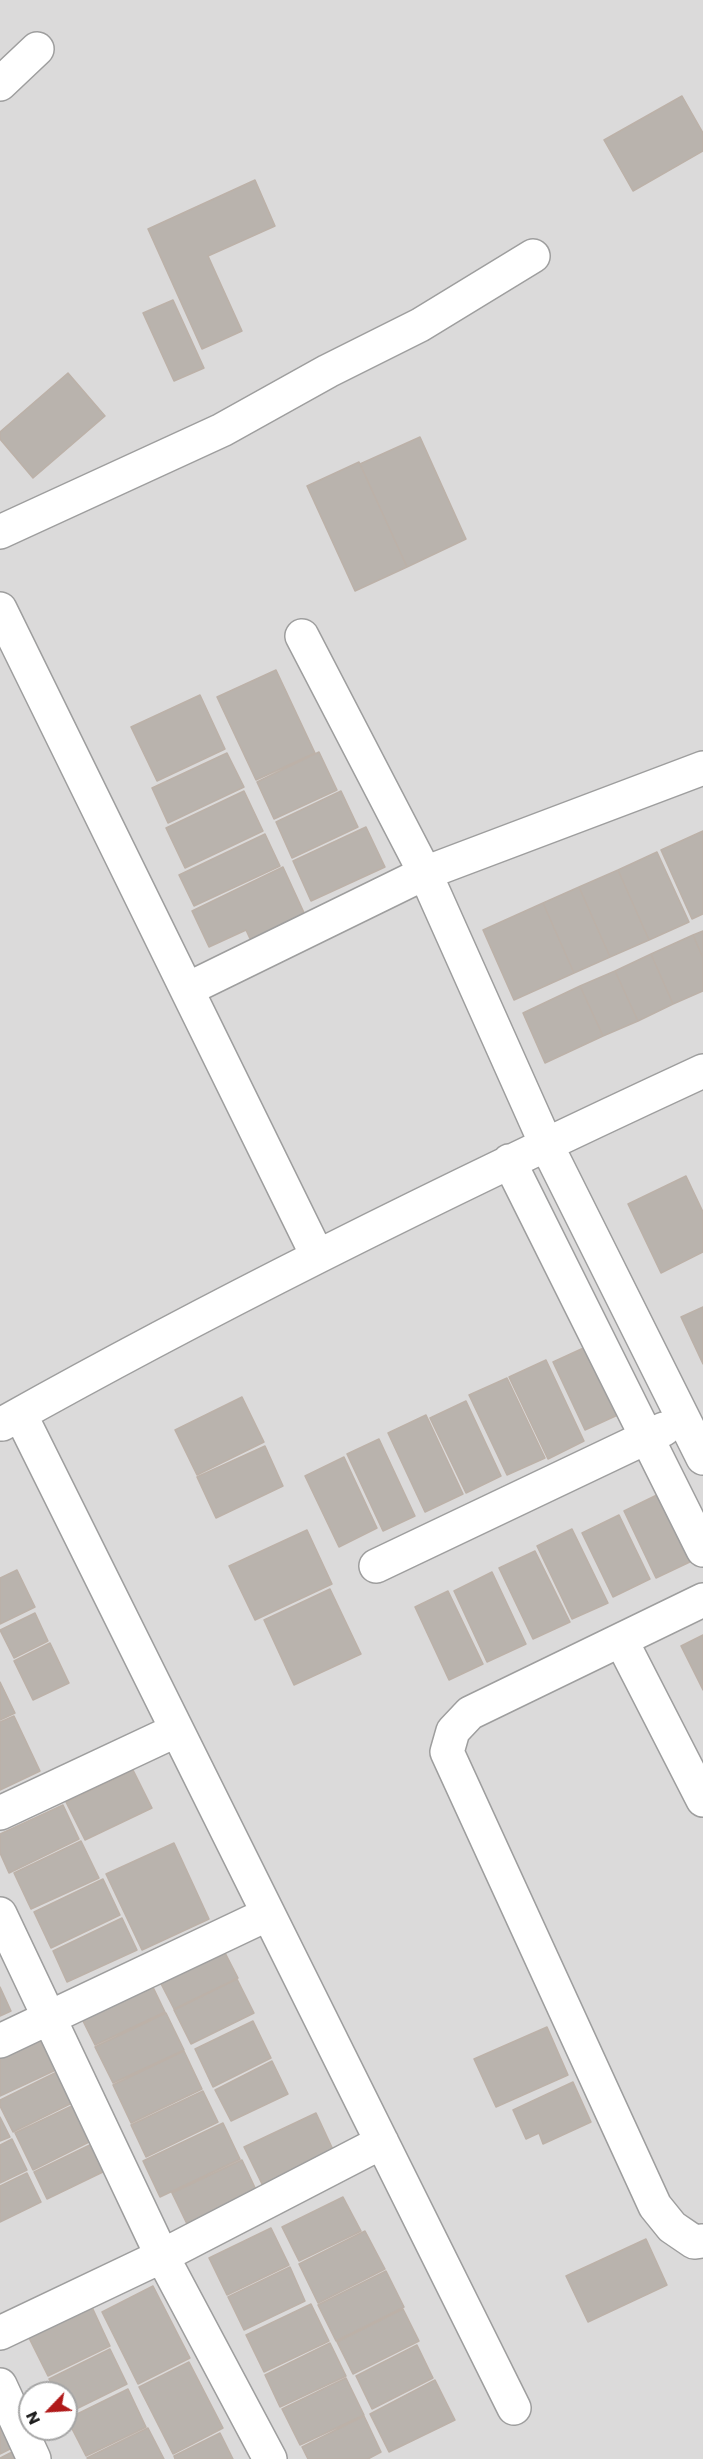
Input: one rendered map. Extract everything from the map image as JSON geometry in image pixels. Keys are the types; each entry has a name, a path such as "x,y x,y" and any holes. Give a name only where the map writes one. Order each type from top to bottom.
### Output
{"street":[{"path":"0,84 37,49"},
{"path":"0,532 222,430 328,371 420,325 533,256"},
{"path":"0,609 317,1255"},
{"path":"302,636 425,873 546,1144 693,1415 703,1458"},
{"path":"188,989 425,873 703,768"},
{"path":"514,2409 177,1730 10,1419 317,1255 509,1161 703,1071"},
{"path":"509,1161 703,1550"},
{"path":"376,1566 693,1415"},
{"path":"703,1600 470,1713 453,1731 447,1752 655,2206 679,2232 694,2242 703,2241"},
{"path":"621,1640 703,1800"},
{"path":"0,1813 177,1730"},
{"path":"0,1914 162,2256 270,2459"},
{"path":"0,2041 268,1914"},
{"path":"0,2333 162,2256 382,2142"},
{"path":"0,2385 34,2459"}],"shaded area":[{"path":"0,0 703,0 703,2459 0,2459"}],"building":[{"path":"682,96 703,133 703,151 633,191 604,140"},
{"path":"255,180 275,226 208,256 242,331 202,349 148,229"},
{"path":"173,300 204,368 174,381 143,313"},
{"path":"68,373 105,416 33,478 0,439 0,432"},
{"path":"420,437 466,539 407,567 360,464"},
{"path":"359,462 407,567 355,591 307,486"},
{"path":"276,670 315,753 256,780 217,697"},
{"path":"200,695 225,749 157,781 131,727"},
{"path":"319,752 337,790 274,819 257,782"},
{"path":"227,753 244,787 168,823 152,788"},
{"path":"244,791 263,831 185,868 166,828"},
{"path":"341,791 358,827 292,858 276,822"},
{"path":"366,827 385,867 311,901 293,861"},
{"path":"703,831 703,914 692,919 661,850"},
{"path":"265,834 280,866 194,906 179,875"},
{"path":"657,852 689,922 649,940 618,870"},
{"path":"283,867 306,917 252,943 246,930 209,947 192,911"},
{"path":"618,870 649,940 610,957 579,887"},
{"path":"579,887 610,957 574,973 543,903"},
{"path":"543,903 574,973 514,1000 483,930"},
{"path":"703,931 703,958 693,935"},
{"path":"693,935 703,958 703,991 673,1004 651,954"},
{"path":"651,954 673,1004 638,1021 615,971"},
{"path":"615,971 638,1021 603,1036 580,986"},
{"path":"580,986 603,1036 545,1063 523,1013"},
{"path":"686,1176 703,1212 703,1252 661,1273 628,1204"},
{"path":"703,1307 703,1364 681,1317"},
{"path":"590,1345 622,1413 585,1430 553,1362"},
{"path":"546,1360 584,1441 548,1459 509,1377"},
{"path":"507,1378 545,1458 507,1475 469,1395"},
{"path":"242,1397 264,1442 197,1475 175,1430"},
{"path":"466,1401 501,1476 466,1493 430,1418"},
{"path":"426,1415 463,1494 425,1512 388,1433"},
{"path":"379,1439 415,1516 383,1531 347,1454"},
{"path":"265,1446 283,1486 216,1518 197,1477"},
{"path":"344,1457 377,1528 339,1547 305,1476"},
{"path":"661,1493 694,1560 656,1578 624,1511"},
{"path":"619,1515 650,1579 613,1597 582,1533"},
{"path":"572,1529 608,1603 572,1619 537,1546"},
{"path":"307,1530 332,1584 255,1620 229,1566"},
{"path":"535,1551 570,1622 533,1639 499,1568"},
{"path":"17,1570 35,1607 0,1624 0,1578"},
{"path":"492,1572 526,1644 487,1662 454,1591"},
{"path":"330,1589 361,1654 294,1685 264,1620"},
{"path":"448,1591 483,1664 449,1680 415,1607"},
{"path":"35,1613 48,1641 14,1658 0,1630"},
{"path":"703,1635 703,1690 681,1646"},
{"path":"50,1643 69,1683 33,1700 14,1661"},
{"path":"0,1682 15,1713 0,1720"},
{"path":"14,1716 40,1771 0,1790 0,1722"},
{"path":"133,1770 152,1808 85,1840 66,1802"},
{"path":"63,1805 79,1839 9,1873 0,1853 0,1834"},
{"path":"81,1841 99,1878 31,1909 14,1873"},
{"path":"174,1843 209,1919 142,1950 106,1874"},
{"path":"103,1879 120,1915 51,1948 34,1912"},
{"path":"122,1918 137,1950 67,1982 53,1951"},
{"path":"220,1943 238,1978 174,2009 156,1974"},
{"path":"237,1979 254,2013 191,2044 174,2010"},
{"path":"150,1981 165,2012 95,2045 80,2015"},
{"path":"0,1987 11,2011 0,2016"},
{"path":"166,2013 184,2050 113,2083 95,2047"},
{"path":"253,2021 271,2058 213,2087 195,2049"},
{"path":"547,2027 568,2075 496,2107 474,2059"},
{"path":"41,2029 60,2068 0,2096 0,2049"},
{"path":"184,2051 202,2089 131,2123 113,2085"},
{"path":"272,2061 288,2094 231,2121 215,2090"},
{"path":"63,2069 78,2100 13,2132 0,2106 0,2100"},
{"path":"573,2082 591,2122 543,2144 539,2133 526,2139 513,2110"},
{"path":"203,2091 218,2122 146,2157 131,2125"},
{"path":"76,2104 93,2140 33,2170 15,2133"},
{"path":"316,2113 335,2154 264,2188 244,2147"},
{"path":"0,2117 10,2137 0,2141"},
{"path":"223,2123 240,2159 160,2197 143,2161"},
{"path":"12,2139 27,2170 0,2183 0,2145"},
{"path":"96,2142 109,2169 47,2199 34,2172"},
{"path":"242,2160 257,2192 188,2226 172,2193"},
{"path":"27,2173 41,2202 0,2222 0,2186"},
{"path":"343,2197 361,2231 299,2261 282,2227"},
{"path":"271,2228 289,2265 227,2295 209,2258"},
{"path":"365,2231 385,2269 318,2303 299,2264"},
{"path":"646,2239 667,2285 588,2322 566,2276"},
{"path":"290,2267 305,2301 244,2330 228,2297"},
{"path":"386,2271 404,2307 336,2341 318,2305"},
{"path":"153,2286 190,2358 138,2384 102,2312"},
{"path":"311,2304 329,2341 264,2372 246,2335"},
{"path":"91,2305 110,2346 48,2376 28,2336"},
{"path":"403,2309 419,2341 353,2374 337,2342"},
{"path":"330,2343 346,2376 280,2407 265,2375"},
{"path":"417,2345 433,2378 372,2409 356,2376"},
{"path":"110,2349 127,2384 78,2408 78,2381 50,2381 49,2379"},
{"path":"189,2362 223,2428 173,2454 139,2387"},
{"path":"346,2378 364,2415 300,2445 282,2409"},
{"path":"435,2380 455,2420 389,2452 370,2414"},
{"path":"128,2389 146,2427 86,2456 78,2440 78,2414"},
{"path":"0,2402 20,2444 0,2454"},
{"path":"364,2416 381,2452 368,2459 308,2459 302,2447"},
{"path":"148,2428 164,2459 87,2458"},
{"path":"220,2433 233,2459 175,2459 174,2456"},
{"path":"20,2448 25,2459 0,2459 0,2458"}]}
